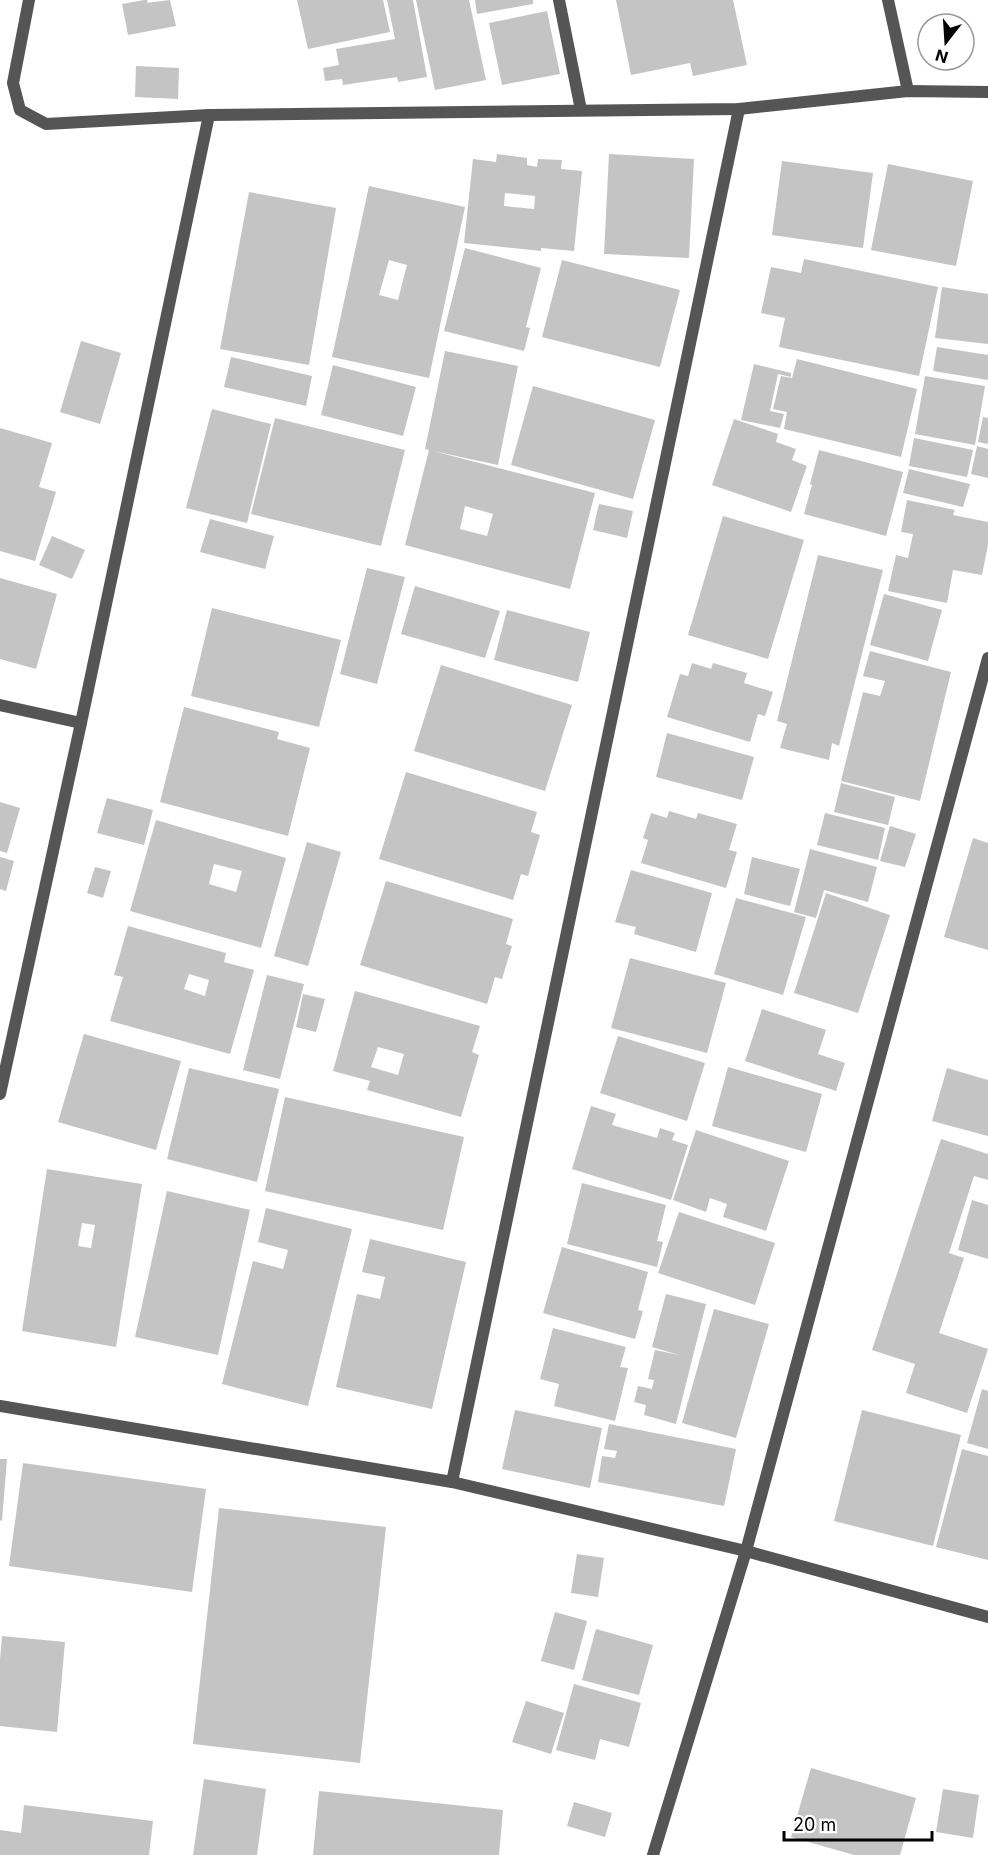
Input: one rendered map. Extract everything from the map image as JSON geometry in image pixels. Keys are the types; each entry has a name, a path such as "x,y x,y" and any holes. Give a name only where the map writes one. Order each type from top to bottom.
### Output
{"street":[{"path":"29,0 13,83 20,110 46,124 209,115 739,109 908,90 988,92"},
{"path":"559,0 581,110"},
{"path":"888,0 908,90"},
{"path":"452,1482 739,109"},
{"path":"0,1094 209,115"},
{"path":"653,1855 746,1551 988,658"},
{"path":"0,705 81,723"},
{"path":"0,1406 452,1482 746,1551 988,1617"}],"building":[{"path":"147,0 146,3 170,0 176,26 128,35 122,4"},
{"path":"297,0 383,0 390,32 308,49"},
{"path":"387,0 413,0 427,77 398,82 397,77 343,85 342,79 325,81 323,68 339,65 336,49 395,39"},
{"path":"416,0 469,0 486,80 435,90"},
{"path":"475,0 533,0 533,4 477,14"},
{"path":"616,0 733,0 747,65 693,76 690,63 631,75"},
{"path":"547,11 560,74 502,85 489,23"},
{"path":"136,66 179,68 178,99 135,97"},
{"path":"497,154 527,158 527,165 537,167 538,159 562,160 561,169 582,171 574,251 541,248 541,251 464,243 473,159 496,162","holes":["505,193 535,196 534,209 504,206"]},
{"path":"609,154 694,159 689,258 604,254"},
{"path":"782,161 873,173 863,248 772,235"},
{"path":"888,164 973,181 956,266 871,250"},
{"path":"369,186 465,207 429,378 332,357","holes":["389,260 407,265 398,300 379,295"]},
{"path":"249,192 336,208 309,365 220,349"},
{"path":"465,248 541,268 526,327 530,328 524,351 444,331"},
{"path":"804,259 938,287 919,376 779,347 785,318 761,313 771,267 801,273"},
{"path":"562,260 680,290 660,367 542,337"},
{"path":"942,287 988,294 988,344 935,338"},
{"path":"81,341 121,353 100,424 60,412"},
{"path":"937,347 988,355 988,380 933,371"},
{"path":"445,351 518,366 498,465 433,451 595,493 570,589 405,545 429,450 425,449","holes":["465,506 493,514 487,536 460,529"]},
{"path":"231,357 312,376 306,406 224,387"},
{"path":"797,359 917,389 901,457 784,429 787,412 773,409 781,376 792,378"},
{"path":"754,364 791,373 791,377 778,374 770,411 784,414 780,428 741,420"},
{"path":"333,365 416,387 403,436 321,415"},
{"path":"925,376 985,386 975,445 915,434"},
{"path":"533,386 655,420 633,499 511,465"},
{"path":"212,409 271,424 247,523 186,508"},
{"path":"983,417 988,418 988,444 978,442"},
{"path":"275,418 405,450 381,546 251,514"},
{"path":"734,419 778,434 776,442 796,449 792,460 807,466 791,512 712,485"},
{"path":"0,428 52,443 39,487 56,492 35,561 0,551"},
{"path":"914,438 973,450 967,477 909,466"},
{"path":"977,446 988,449 988,478 971,474"},
{"path":"819,450 903,472 886,536 804,514"},
{"path":"909,469 970,484 963,507 903,493"},
{"path":"907,500 955,510 953,515 988,522 988,545 982,575 953,570 947,603 888,591 896,555 908,558 913,534 901,532"},
{"path":"599,504 633,511 627,538 593,530"},
{"path":"723,516 804,540 768,659 688,635"},
{"path":"210,519 274,536 265,569 200,552"},
{"path":"52,536 85,550 72,579 39,565"},
{"path":"818,555 883,570 839,746 832,743 829,760 780,748 787,724 777,721"},
{"path":"367,568 405,577 377,684 340,674"},
{"path":"0,578 57,594 36,669 0,659"},
{"path":"415,586 500,611 485,658 401,634"},
{"path":"884,594 942,610 928,661 870,645"},
{"path":"212,608 341,640 319,727 191,696"},
{"path":"507,610 590,632 578,682 494,660"},
{"path":"870,651 951,672 920,801 841,781 863,692 880,696 885,681 863,676"},
{"path":"692,663 711,669 713,663 747,673 744,683 773,692 765,716 758,714 750,742 667,717 680,674 688,676"},
{"path":"441,665 572,705 545,791 414,751"},
{"path":"184,707 279,732 277,739 310,748 288,836 160,802"},
{"path":"667,733 754,757 742,800 656,777"},
{"path":"406,772 537,812 531,832 540,835 528,876 521,874 513,900 379,859"},
{"path":"841,783 895,797 888,825 834,812"},
{"path":"107,798 153,810 144,845 97,833"},
{"path":"0,802 20,808 7,853 0,851"},
{"path":"669,811 696,819 698,813 737,824 729,850 737,852 726,888 641,863 648,840 643,838 651,813 667,818"},
{"path":"825,813 885,828 878,860 817,845"},
{"path":"156,820 286,858 261,948 130,911","holes":["214,864 242,871 236,892 209,884"]},
{"path":"890,826 916,834 905,867 880,861"},
{"path":"973,838 988,843 988,950 944,937"},
{"path":"307,842 341,852 308,966 274,956"},
{"path":"810,849 877,867 868,902 824,890 816,918 794,912"},
{"path":"0,857 14,861 6,891 0,889"},
{"path":"752,857 800,869 790,906 744,894"},
{"path":"95,867 111,871 103,898 87,893"},
{"path":"631,870 712,893 696,952 634,934 636,927 615,922"},
{"path":"386,881 513,919 506,944 512,946 502,979 495,977 487,1004 360,965"},
{"path":"826,893 890,915 858,1013 794,993"},
{"path":"736,898 806,917 783,995 714,974"},
{"path":"128,926 226,953 224,962 254,970 230,1054 110,1021 123,977 114,975","holes":["189,974 209,980 205,996 184,989"]},
{"path":"630,958 726,983 707,1053 611,1028"},
{"path":"267,975 304,984 280,1079 243,1070"},
{"path":"355,991 480,1026 472,1052 479,1055 461,1117 367,1090 370,1081 333,1071","holes":["378,1047 404,1054 398,1075 371,1067"]},
{"path":"303,994 325,999 316,1032 296,1027"},
{"path":"762,1009 826,1030 818,1054 845,1063 836,1091 745,1061"},
{"path":"84,1034 181,1061 156,1150 58,1122"},
{"path":"618,1036 705,1063 687,1121 600,1093"},
{"path":"728,1067 822,1094 806,1152 712,1126"},
{"path":"189,1068 279,1089 257,1182 167,1159"},
{"path":"947,1068 988,1080 988,1136 932,1121"},
{"path":"285,1097 464,1137 443,1230 265,1191"},
{"path":"591,1106 616,1114 612,1125 657,1138 660,1128 675,1133 672,1140 688,1145 671,1200 572,1169"},
{"path":"696,1130 789,1161 766,1231 723,1217 727,1204 710,1198 706,1212 673,1200"},
{"path":"941,1139 988,1154 988,1180 974,1176 949,1253 964,1258 939,1333 988,1349 967,1413 906,1393 915,1364 872,1350"},
{"path":"47,1169 142,1184 116,1347 22,1331","holes":["82,1223 95,1225 91,1248 78,1246"]},
{"path":"582,1183 666,1205 657,1241 663,1242 657,1267 567,1244"},
{"path":"167,1191 250,1210 218,1355 135,1337"},
{"path":"972,1200 988,1205 988,1259 958,1250"},
{"path":"266,1208 352,1229 308,1406 222,1384 253,1261 283,1269 288,1250 258,1242"},
{"path":"679,1212 775,1243 755,1305 658,1273"},
{"path":"370,1239 466,1262 432,1409 336,1387 357,1294 380,1299 385,1277 362,1272"},
{"path":"562,1247 648,1272 638,1310 643,1311 635,1339 543,1313"},
{"path":"666,1294 706,1304 676,1424 644,1415 646,1405 634,1402 638,1386 652,1389 654,1380 648,1379 655,1350 679,1355 652,1347"},
{"path":"714,1309 769,1324 736,1438 682,1423"},
{"path":"553,1328 626,1347 620,1367 628,1368 615,1421 554,1406 559,1384 540,1379"},
{"path":"982,1389 988,1391 988,1449 967,1443"},
{"path":"515,1410 602,1428 590,1488 502,1469"},
{"path":"862,1410 961,1435 933,1546 834,1521"},
{"path":"609,1424 736,1449 724,1506 598,1482 602,1456 615,1458 617,1451 604,1449"},
{"path":"962,1449 988,1456 988,1560 936,1547"},
{"path":"0,1459 7,1459 2,1521 0,1520"},
{"path":"23,1463 206,1489 192,1592 9,1566"},
{"path":"219,1508 386,1527 360,1763 193,1744"},
{"path":"577,1554 604,1558 598,1597 571,1593"},
{"path":"555,1612 587,1621 574,1670 541,1661"},
{"path":"596,1629 653,1645 639,1695 582,1680"},
{"path":"2,1636 65,1642 57,1732 0,1726"},
{"path":"574,1684 641,1703 629,1747 600,1739 595,1760 556,1750"},
{"path":"526,1701 564,1713 551,1754 512,1742"},
{"path":"811,1768 916,1798 900,1855 854,1855 791,1837"},
{"path":"204,1779 266,1789 257,1855 193,1855"},
{"path":"943,1789 979,1795 973,1838 936,1832"},
{"path":"319,1791 503,1810 499,1855 313,1855"},
{"path":"574,1802 612,1813 605,1837 567,1826"},
{"path":"24,1805 153,1821 149,1855 0,1855 0,1830 21,1833"}]}
